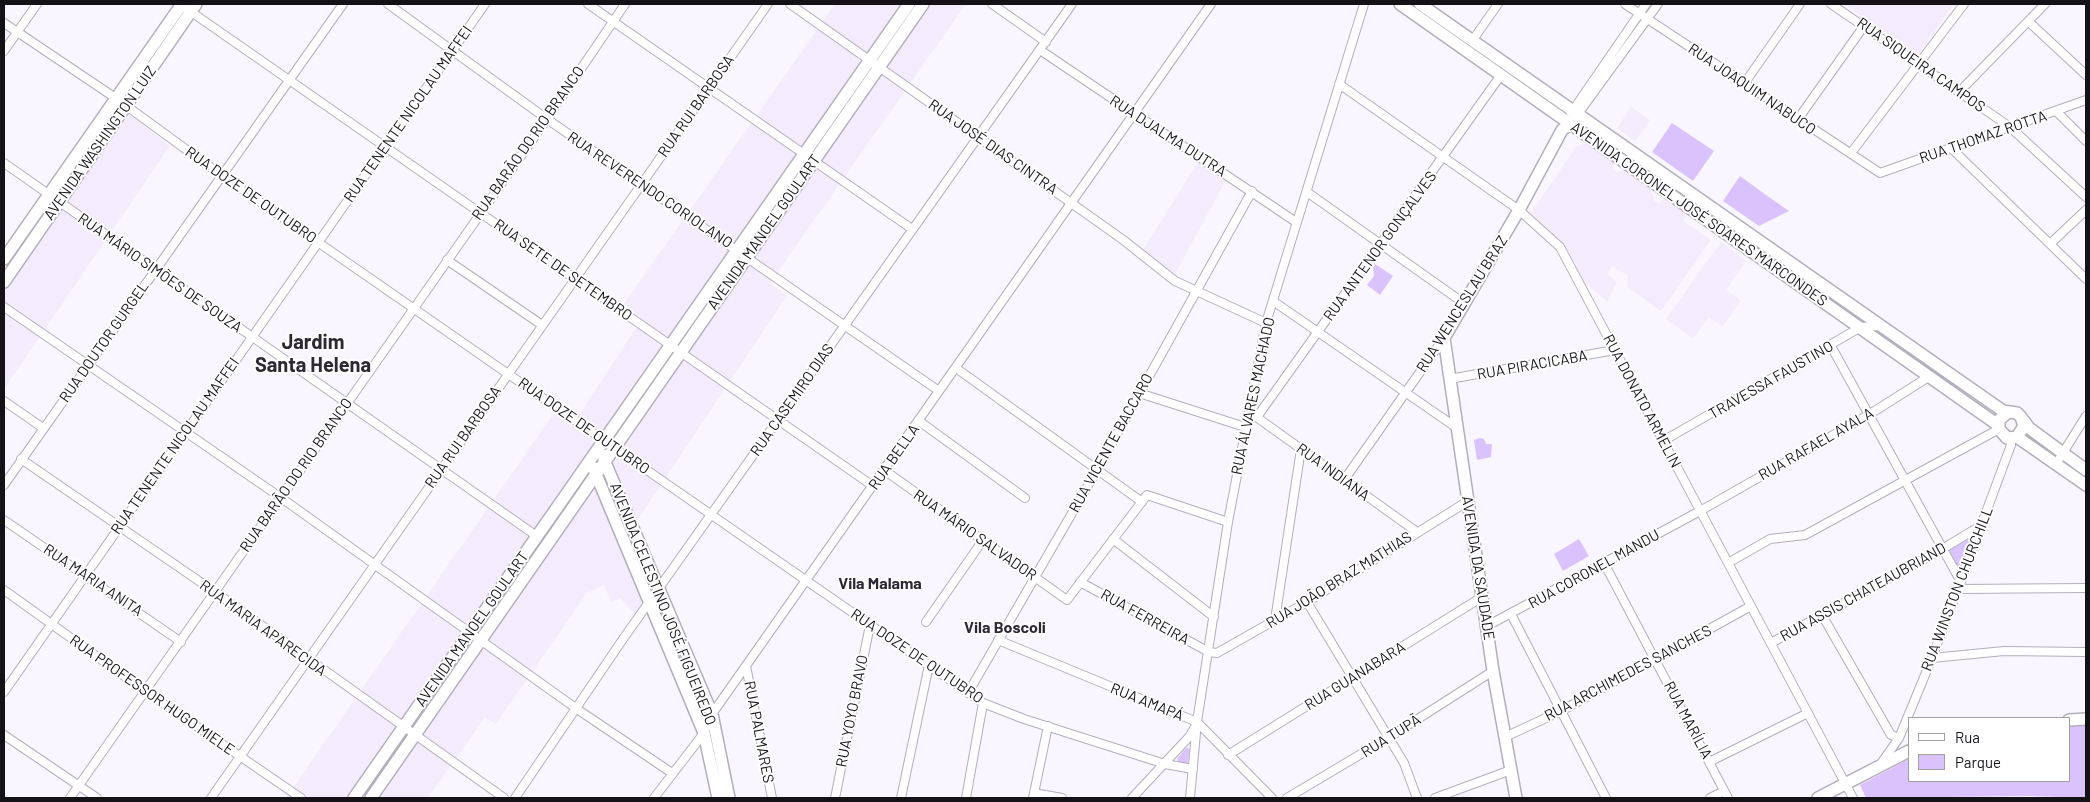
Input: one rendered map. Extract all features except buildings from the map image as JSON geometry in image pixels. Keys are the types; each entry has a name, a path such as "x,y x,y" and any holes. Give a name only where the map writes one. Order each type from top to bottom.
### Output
{"main road":[{"name":"AVENIDA MANOEL GOULART","path":"354,798 590,461 608,444 742,252 803,153 909,4"},
{"name":"AVENIDA MANOEL GOULART","path":"742,252 815,161 923,4"},
{"name":"AVENIDA CORONEL JOSÉ SOARES MARCONDES","path":"1400,4 1466,40 1501,75 1572,117 2007,412"},
{"name":"AVENIDA CORONEL JOSÉ SOARES MARCONDES","path":"1420,4 1466,40 1998,427"},
{"name":"AVENIDA WASHINGTON LUIZ","path":"4,282 59,202 121,102 186,6"},
{"name":"AVENIDA WASHINGTON LUIZ","path":"4,259 48,194 121,102"},
{"name":"RUA WENCESLAU BRAZ","path":"1444,338 1519,210 1562,130 1572,117"},
{"name":"AVENIDA DA SAUDADE","path":"1444,338 1493,671 1516,798"},
{"path":"2086,470 2030,428 2018,414 2007,412 2002,415 1998,427 2003,436 2014,438 2086,485"},
{"path":"2014,438 2023,431 2024,421"},
{"name":"AVENIDA MANOEL GOULART","path":"371,798 596,472 604,460 608,444"},
{"path":"590,461 604,460"},
{"name":"AVENIDA CELESTINO JOSÉ FIGUEIREDO","path":"604,460 712,714 730,798"},
{"name":"AVENIDA CELESTINO JOSÉ FIGUEIREDO","path":"590,461 704,733 718,798"},
{"path":"2070,720 2086,719"},
{"path":"1818,798 1908,751"}],"street":[{"path":"4,51 37,4"},
{"name":"RUA DOUTOR GURGEL","path":"4,485 343,4"},
{"name":"RUA REVERENDO CORIOLANO","path":"388,4 547,119 742,252 844,326 939,391"},
{"name":"RUA TENENTE NICOLAU MAFFEI","path":"4,692 485,4"},
{"path":"588,4 912,229"},
{"name":"RUA BARÃO DO RIO BRANCO","path":"70,798 547,119 612,20 625,4"},
{"name":"RUA RUI BARBOSA","path":"211,798 768,4"},
{"name":"RUA JOSÉ DIAS CINTRA","path":"790,4 1072,203 1175,280 1266,324"},
{"path":"992,4 1046,42"},
{"name":"RUA CASEMIRO DIAS","path":"515,798 658,589 1072,4"},
{"name":"RUA BELLA","path":"654,798 704,733 712,714 1211,4"},
{"name":"RUA ÁLVARES MACHADO","path":"1190,798 1197,722 1228,522 1266,324 1364,4"},
{"path":"1466,40 1498,4"},
{"name":"RUA JOAQUIM NABUCO","path":"1625,4 1880,173"},
{"path":"1572,117 1646,4"},
{"path":"1572,117 1658,4"},
{"path":"1744,84 1800,4"},
{"name":"RUA SIQUEIRA CAMPOS","path":"1831,4 2010,127 2086,197"},
{"path":"1851,153 1964,4"},
{"path":"1959,92 2045,4"},
{"name":"RUA SETE DE SETEMBRO","path":"186,6 873,486"},
{"path":"2029,22 2086,75"},
{"name":"RUA DOZE DE OUTUBRO","path":"4,23 121,102 221,175 983,703 1165,764 1193,769"},
{"path":"1798,119 1864,26"},
{"name":"RUA DJALMA DUTRA","path":"1040,50 1296,222"},
{"name":"RUA ANTENOR GONÇALVES","path":"1257,417 1381,246 1501,75"},
{"name":"RUA DONATO ARMELIN","path":"1339,84 1519,210 1560,247 1853,798"},
{"name":"RUA THOMAZ ROTTA","path":"1880,173 2086,100"},
{"path":"2056,111 2086,140"},
{"path":"1951,148 2086,279"},
{"name":"RUA MÁRIO SIMÕES DE SOUZA","path":"4,163 538,537"},
{"name":"RUA VICENTE BACCARO","path":"968,693 1096,470 1252,191"},
{"path":"1307,192 1465,304"},
{"path":"2050,244 2086,210"},
{"path":"447,260 542,324"},
{"path":"1273,301 1457,428"},
{"path":"4,307 280,497 577,709 672,773"},
{"name":"TRAVESSA FAUSTINO","path":"1663,441 1861,327 1880,326"},
{"name":"RUA WENCESLAU BRAZ","path":"1344,480 1444,338"},
{"path":"1831,346 1870,414 1905,482 1944,548 1959,585 2086,588"},
{"name":"RUA PIRACICABA","path":"1449,379 1615,350"},
{"path":"956,368 1142,502"},
{"name":"RUA RAFAEL AYALA","path":"1700,510 1870,414 1930,376"},
{"path":"1139,393 1245,427"},
{"path":"4,401 43,428"},
{"name":"RUA INDIANA","path":"1248,414 1257,417 1417,532"},
{"path":"2056,464 2086,416"},
{"path":"919,421 1025,498"},
{"path":"1728,563 1770,539 1805,535 1905,482 1998,427"},
{"name":"RUA WINSTON CHURCHILL","path":"1878,767 1899,738 1932,658 2014,438"},
{"path":"1275,620 1302,449"},
{"name":"RUA MARIA APARECIDA","path":"21,459 215,592 307,660 504,798"},
{"name":"RUA MÁRIO SALVADOR","path":"884,470 1067,600 1080,582"},
{"path":"1080,582 1147,495 1228,522"},
{"name":"RUA JOÃO BRAZ MATHIAS","path":"1209,652 1217,653 1227,649 1307,602 1468,501"},
{"name":"RUA CORONEL MANDU","path":"1487,626 1700,510"},
{"name":"RUA MARIA ANITA","path":"4,520 85,574 181,642"},
{"name":"RUA ASSIS CHATEAUBRIAND","path":"1770,643 1944,548 1982,525"},
{"path":"1113,539 1214,617"},
{"path":"926,622 983,540"},
{"name":"RUA MARÍLIA","path":"1604,563 1711,761 1726,795"},
{"name":"RUA FERREIRA","path":"1080,582 1209,652"},
{"name":"RUA PROFESSOR HUGO MIELE","path":"4,590 145,692 301,798"},
{"name":"RUA GUANABARA","path":"1228,755 1482,596"},
{"path":"1307,602 1404,763 1417,798"},
{"name":"RUA ARCHIMEDES SANCHES","path":"1505,737 1561,711 1751,606"},
{"path":"1511,614 1606,798"},
{"path":"1822,615 1891,735 1899,738 1903,747 1908,750"},
{"name":"RUA YOYO BRAVO","path":"835,798 870,625"},
{"name":"RUA AMAPÁ","path":"998,640 1197,722 1272,798"},
{"path":"1932,658 2004,651 2086,652"},
{"path":"901,798 929,665"},
{"name":"RUA PALMARES","path":"746,666 772,798"},
{"name":"RUA TUPÃ","path":"1287,798 1388,738 1493,671"},
{"path":"966,798 983,703"},
{"path":"1711,761 1808,713"},
{"path":"1132,798 1189,738 1197,722"},
{"path":"1048,726 1034,796 1062,798"},
{"path":"4,735 97,798"},
{"path":"1435,798 1511,770"},
{"path":"1710,798 1726,795"}],"shaded area":[{"path":"835,4 903,4 602,436 577,418 642,319 623,305"},
{"path":"931,4 966,4 770,283 787,296 637,521 611,460"},
{"path":"1844,4 1954,4 1918,55"},
{"path":"1631,107 1650,120 1635,141 1617,128"},
{"path":"125,111 170,146 4,389 4,290"},
{"path":"1588,142 1616,162 1612,169 1617,172 1625,170 1651,187 1654,201 1659,204 1664,197 1689,213 1683,221 1711,240 1661,311 1627,287 1628,276 1612,266 1608,275 1617,282 1607,301 1583,282 1569,252 1531,213 1576,147"},
{"path":"1198,162 1226,180 1174,276 1143,250"},
{"path":"1721,242 1746,261 1726,290 1741,301 1723,326 1709,317 1693,339 1666,319"},
{"path":"554,413 597,442 347,798 286,798"},
{"path":"596,481 646,602 636,615 620,598 611,602 604,585 587,593 496,724 485,717 428,798 377,798"}],"green space":[{"path":"1672,123 1714,151 1693,181 1652,152"},
{"path":"1740,176 1789,211 1759,226 1723,201"},
{"path":"1375,264 1393,276 1380,295 1367,285 1374,276 1373,267"},
{"path":"1484,439 1486,444 1492,444 1491,457 1477,460 1474,440"},
{"path":"1982,525 1961,582 1944,548"},
{"path":"1579,539 1589,556 1563,571 1554,554"},
{"path":"2070,725 2086,725 2086,798 2031,796 1866,798 1860,785 1908,760 1908,782 2070,782"},
{"path":"1186,748 1190,749 1187,765 1179,763 1177,759"}],"district":[{"name":"Jardim Santa Helena","path":"313,354"},
{"name":"Vila Malama","path":"880,584"},
{"name":"Vila Boscoli","path":"1005,628"}]}
